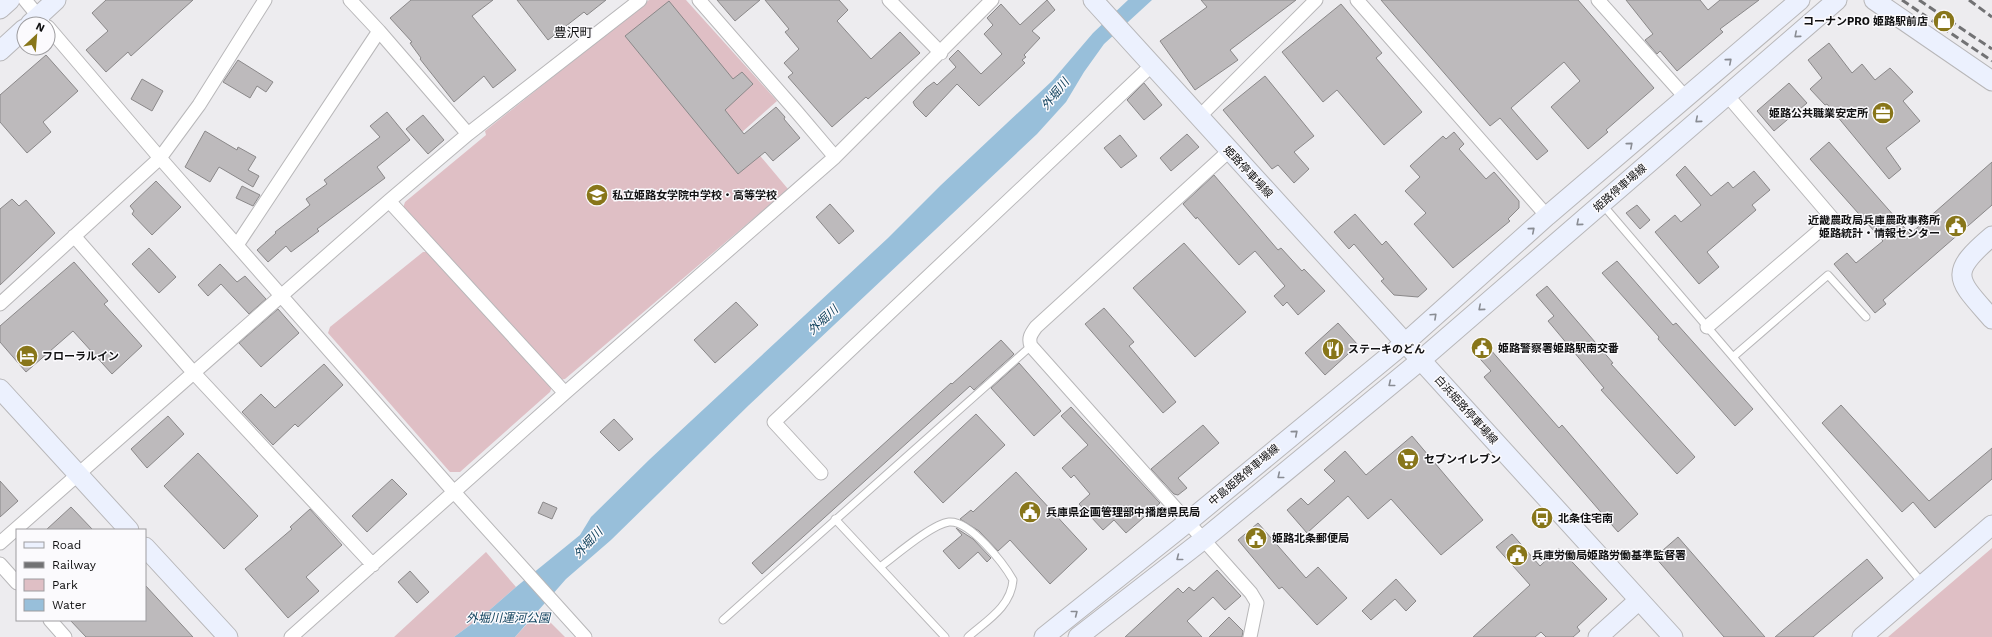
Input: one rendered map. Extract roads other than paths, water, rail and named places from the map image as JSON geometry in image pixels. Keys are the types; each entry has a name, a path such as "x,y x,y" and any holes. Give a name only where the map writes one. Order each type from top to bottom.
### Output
{"main road":[{"path":"0,9 10,0"},
{"path":"45,16 56,0"},
{"name":"姫路停車場線","path":"1093,0 1421,360 1837,0"},
{"path":"1406,342 1547,216 1800,0"},
{"path":"1874,0 1992,81"},
{"path":"0,52 16,37"},
{"path":"1992,236 1972,253 1964,263 1962,272 1963,283 1968,292 1992,319"},
{"name":"中島姫路停車場線","path":"1044,637 1189,521 1406,342"},
{"path":"1078,637 1204,539 1421,360"},
{"name":"白浜姫路停車場線","path":"1421,360 1673,637"},
{"path":"0,388 128,529"},
{"path":"1862,637 1992,525"},
{"path":"146,548 228,637"},
{"path":"1598,637 1639,600"}],"street":[{"path":"25,0 35,16"},
{"path":"0,304 160,158 199,105 265,0"},
{"path":"350,0 379,31 468,134"},
{"path":"0,542 281,294 468,134 640,0"},
{"path":"699,0 835,157"},
{"path":"889,0 941,53"},
{"path":"291,637 565,393 835,157 941,53 992,0"},
{"path":"1199,117 1316,0"},
{"path":"1357,0 1547,216"},
{"path":"1598,0 1686,98"},
{"path":"237,245 379,31"},
{"path":"56,41 281,294 454,492 585,637"},
{"path":"821,473 774,422 1152,64"},
{"path":"1707,327 1833,219 1727,95"},
{"path":"1229,151 1036,327 1030,335 1029,341 1031,346 1189,521 1251,593 1257,603 1250,637"},
{"path":"389,201 565,393"},
{"path":"74,236 193,372 373,565"},
{"path":"0,564 16,582"},
{"path":"51,621 65,637"}],"lane":[{"path":"1602,204 1733,356 1924,584"},
{"path":"1733,356 1828,275 1866,317"},
{"path":"724,620 835,519 1031,346"},
{"path":"835,519 945,637"},
{"path":"880,567 933,528 950,522 961,524 967,528 992,552 1013,580 1012,590 1008,600 968,637"}],"water":[{"path":"1128,0 1152,0 1104,44 1084,72 1066,102 1037,134 749,405 611,540 566,579 515,637 454,637 485,614 580,535 591,517 650,459 888,238 941,185 1052,81 1093,33"}],"railway":[{"path":"1902,0 1992,61"},
{"path":"1919,0 1992,49"},
{"path":"1969,0 1992,17"}],"place":[{"name":"コーナンPRO 姫路駅前店","path":"1944,21"},
{"name":"姫路公共職業安定所","path":"1883,113"},
{"name":"私立姫路女学院中学校・高等学校","path":"597,195"},
{"name":"近畿農政局兵庫農政事務所 姫路統計・情報センター","path":"1956,226"},
{"name":"姫路警察署姫路駅南交番","path":"1482,348"},
{"name":"ステーキのどん","path":"1333,349"},
{"name":"フローラルイン","path":"27,356"},
{"name":"セブンイレブン","path":"1408,459"},
{"name":"兵庫県企画管理部中播磨県民局","path":"1030,512"},
{"name":"北条住宅南","path":"1542,518"},
{"name":"姫路北条郵便局","path":"1256,538"},
{"name":"兵庫労働局姫路労働基準監督署","path":"1517,555"}],"district":[{"name":"豊沢町","path":"573,32"}],"water label":[{"name":"外堀川","path":"1055,94"},
{"name":"外堀川","path":"823,320"},
{"name":"外堀川","path":"588,543"},
{"name":"外堀川運河公園","path":"508,618"}]}
